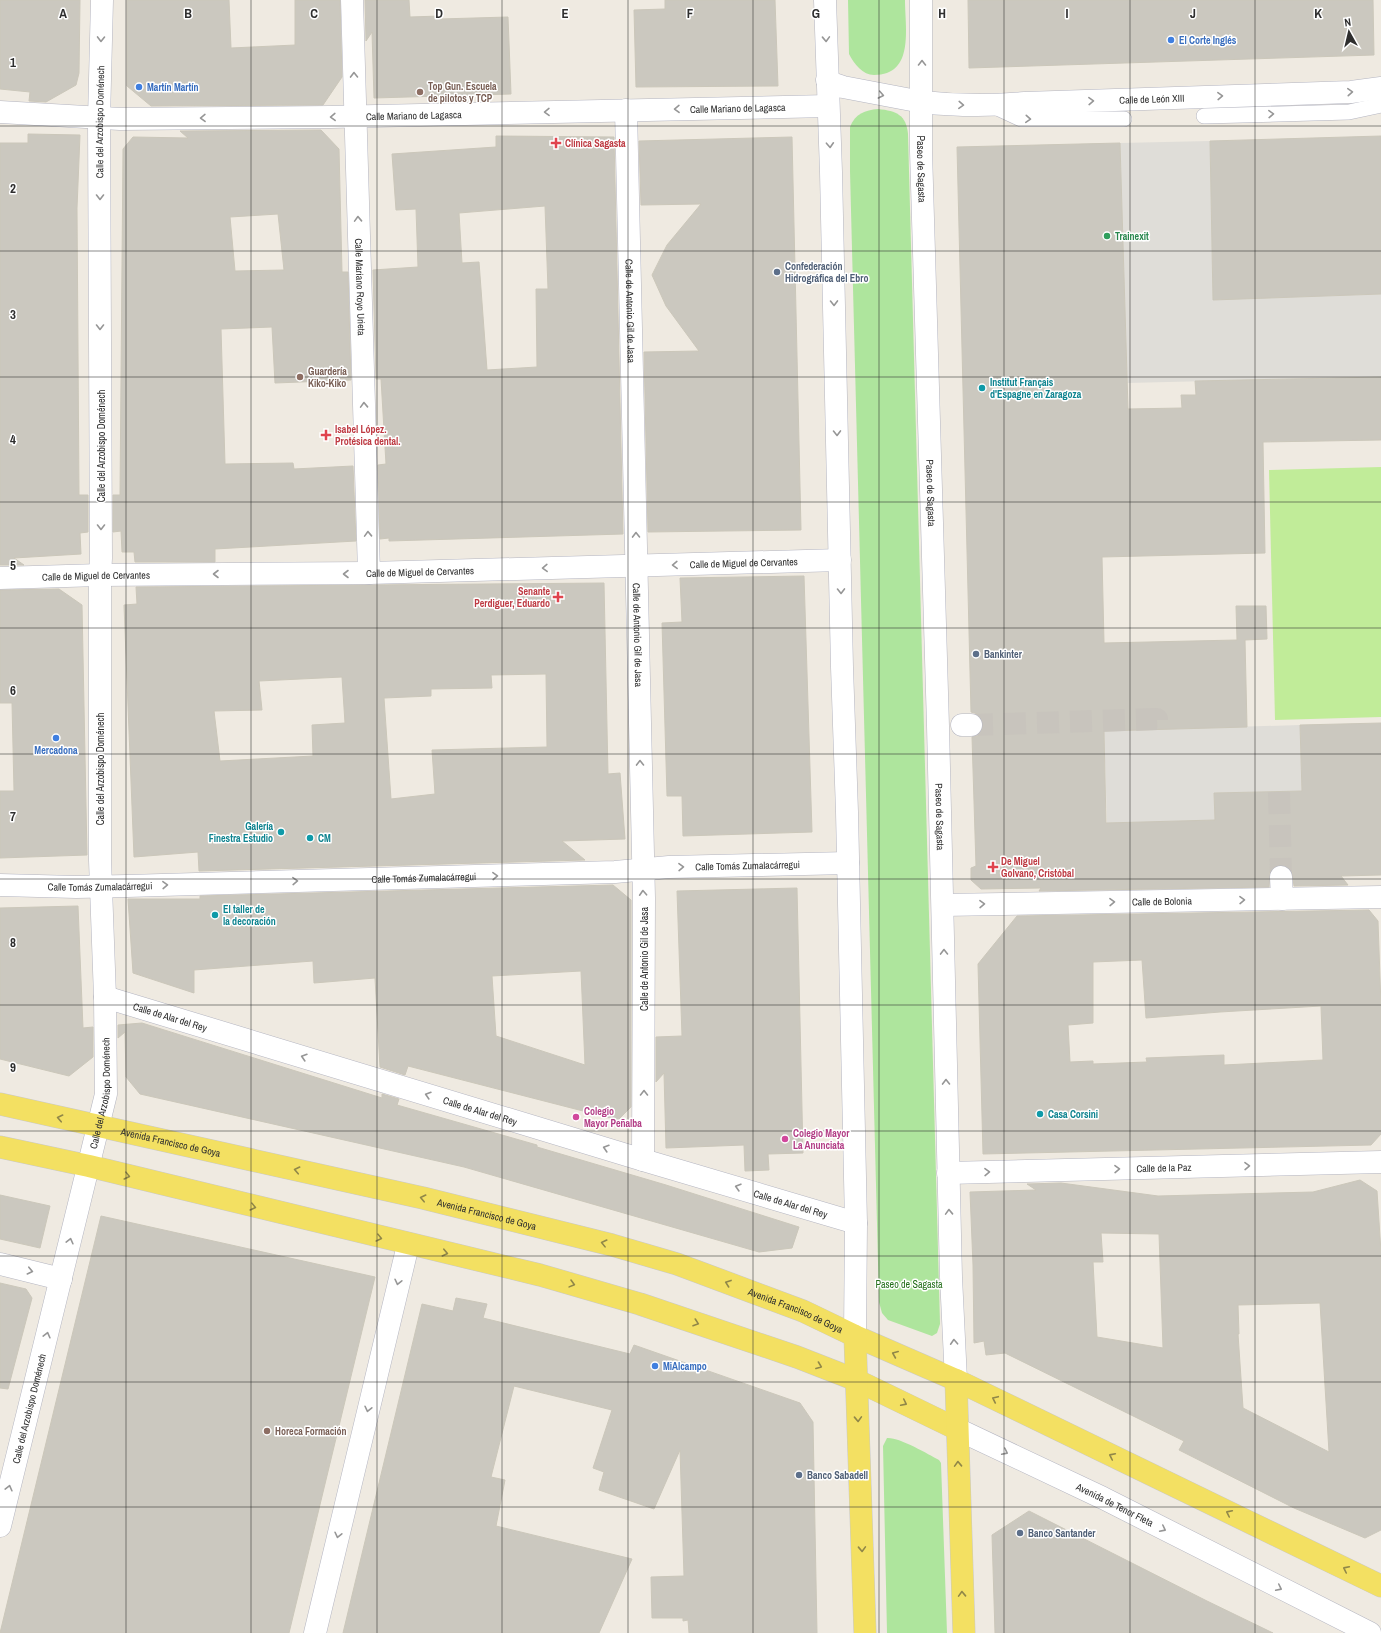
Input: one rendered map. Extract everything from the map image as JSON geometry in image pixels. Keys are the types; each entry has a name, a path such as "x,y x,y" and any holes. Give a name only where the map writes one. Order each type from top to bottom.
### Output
{"main road":[{"name":"Avenida Francisco de Goya","path":"0,1104 423,1198 612,1245 677,1264 790,1306 956,1380"},
{"path":"0,1147 89,1166 540,1275 594,1290 797,1357 856,1380"},
{"path":"855,1336 865,1633"},
{"name":"Avenida de Tenor Fleta","path":"856,1380 957,1429"},
{"path":"956,1380 1381,1586"},
{"name":"Paseo de Sagasta","path":"956,1380 964,1633"}],"street":[{"name":"Calle del Arzobispo Doménech","path":"0,1526 106,1094 105,997 100,860 101,550 99,119 102,0"},
{"name":"Calle Mariano Royo Urieta","path":"352,0 369,574"},
{"path":"825,0 831,172 848,863 856,1223 855,1336"},
{"name":"Paseo de Sagasta","path":"921,0 921,151 943,905 948,1173 956,1380"},
{"name":"Calle de León XIII","path":"827,80 843,87 922,102 965,106 1352,92 1381,88"},
{"name":"Calle Mariano de Lagasca","path":"0,112 99,119 355,116 828,106"},
{"name":"Calle de Antonio Gil de Jasa","path":"626,110 637,566 642,870 644,898 643,1160"},
{"name":"Calle de Miguel de Cervantes","path":"0,578 100,575 369,574 840,560"},
{"name":"Calle Tomás Zumalacárregui","path":"0,885 102,886 615,872 669,867 848,863"},
{"path":"1281,877 1282,899"},
{"name":"Calle de Bolonia","path":"943,905 1381,897"},
{"name":"Calle de Alar del Rey","path":"105,997 856,1223"},
{"name":"Calle de la Paz","path":"948,1173 1381,1162"},
{"path":"315,1633 408,1244"},
{"path":"0,1264 61,1279"},
{"name":"Avenida de Tenor Fleta","path":"957,1429 1103,1498 1370,1633"}],"lane":[{"path":"1204,116 1349,112 1381,105"},
{"path":"992,106 1021,119 1124,119"}],"green space":[{"path":"848,0 905,0 905,48 902,59 896,67 887,73 870,75 853,62 849,54"},
{"name":"Paseo de Sagasta","path":"878,109 890,111 903,118 908,134 940,1324 937,1333 932,1336 888,1320 882,1313 879,1302 850,171 850,127 855,119 861,114 869,110"},
{"path":"1381,467 1381,717 1275,720 1269,470"},
{"path":"887,1438 899,1440 913,1446 939,1460 941,1463 947,1633 887,1633 883,1446"}],"shaded area":[{"path":"1210,141 1213,299 1381,294 1381,377 1127,383 1120,143"},
{"path":"1300,725 1302,791 1214,793 1215,820 1107,823 1104,731"}],"building":[{"path":"0,0 80,0 79,73 76,85 46,102 29,101 30,92 0,89"},
{"path":"127,0 229,0 231,48 295,45 295,0 340,0 342,77 323,105 151,106 127,86"},
{"path":"365,0 409,0 410,17 440,16 440,19 508,17 511,94 374,98 372,32 366,41"},
{"path":"665,0 775,0 778,86 636,87 634,10 665,9"},
{"name":"El Corte Inglés","path":"968,0 1373,0 1374,55 969,68"},
{"path":"321,130 339,149 342,272 348,272 351,380 275,383 272,327 221,329 225,464 293,463 294,469 353,466 356,541 215,549 215,562 135,562 134,552 122,552 121,531 113,532 113,495 120,495 123,149 133,137 188,138 180,131","holes":["278,214 284,270 235,271 230,217"]},
{"path":"28,134 80,135 77,208 79,495 88,495 88,532 80,533 81,554 14,558 24,565 0,565 0,143 28,143"},
{"path":"496,136 614,137 623,534 389,541 389,538 380,539 378,465 386,464 381,379 376,379 373,270 418,267 416,209 396,210 392,154 496,147","holes":["545,206 548,289 536,289 537,367 487,370 479,262 462,263 459,213"]},
{"path":"1381,136 1381,294 1213,300 1210,141"},
{"path":"792,137 801,530 648,532 644,352 699,351 666,306 652,275 667,245 701,204 641,205 639,141"},
{"path":"1120,143 1128,409 1182,408 1181,395 1196,395 1195,381 1381,377 1381,440 1263,442 1265,553 1102,557 1104,643 1237,640 1236,606 1266,606 1267,639 1245,640 1247,727 1104,731 1106,823 1215,820 1214,793 1302,791 1300,725 1381,723 1381,875 1341,876 1348,885 1294,886 1292,871 1287,866 1281,865 1275,866 1270,871 1269,887 1039,891 1041,888 981,889 971,880 971,868 976,866 972,737 978,736 982,732 983,725 982,719 978,714 971,712 957,147"},
{"path":"804,576 812,832 683,836 682,796 667,796 662,623 682,622 680,578"},
{"path":"604,583 608,774 620,773 625,839 562,841 585,860 199,871 198,852 134,857 124,605 137,604 136,587","holes":["546,674 547,747 432,750 435,794 391,799 384,698 431,696 431,689 492,688 491,675","342,677 345,723 312,725 313,756 220,761 214,711 262,710 259,681"]},
{"path":"59,589 82,605 87,855 0,858 0,791 14,791 12,703 0,703 0,590"},
{"path":"613,885 631,900 631,1107 618,1120 408,1066 405,1075 380,1067 375,978 314,983 313,961 194,970 194,993 133,973 128,899 200,899 200,896","holes":["581,971 585,1065 496,1036 492,976"]},
{"path":"797,888 803,1153 768,1154 769,1170 745,1171 744,1145 666,1148 664,1073 656,1082 656,1037 682,1036 677,891"},
{"path":"78,906 83,1028 93,1027 93,1057 69,1076 0,1059 0,908"},
{"path":"1369,910 1378,921 1381,1006 1381,1134 1371,1145 983,1154 978,964 1017,916","holes":["1142,960 1146,1018 1321,1006 1323,1060 1224,1065 1224,1055 1146,1058 1147,1062 1093,1064 1093,1061 1070,1062 1068,1025 1093,1023 1093,962"]},
{"path":"142,1023 382,1098 382,1094 399,1099 397,1105 537,1145 537,1147 666,1185 799,1227 792,1248 759,1252 464,1167 140,1094 126,1077 125,1032 118,1038 118,1025"},
{"path":"1360,1180 1377,1191 1381,1252 1381,1530 1365,1538 1294,1508 1179,1450 1184,1441 1005,1353 986,1355 984,1341 974,1343 970,1192 1036,1190 1027,1184 1061,1183 1158,1196 1313,1192","holes":["1101,1233 1159,1234 1163,1348 1097,1337 1093,1262 1103,1262","1320,1303 1329,1452 1243,1408 1238,1334 1238,1305"]},
{"path":"0,1195 50,1206 40,1248 0,1239"},
{"path":"101,1216 375,1277 289,1633 0,1633"},
{"path":"0,1283 26,1289 32,1298 8,1389 0,1388"},
{"path":"456,1298 487,1304 483,1318 630,1354 634,1345 800,1403 813,1422 817,1633 689,1633 688,1620 683,1621 683,1618 652,1618 651,1577 684,1576 680,1450 654,1509 599,1490 604,1472 593,1468 612,1410 514,1386 491,1477 505,1480 496,1526 632,1559 599,1633 343,1633 422,1304 453,1311"},
{"path":"1029,1511 1273,1633 995,1633 992,1535"}],"tunnel":[{"path":"971,725 1157,719 1157,729"},
{"path":"1279,792 1281,877"}],"place":[{"name":"El Corte Inglés","path":"1171,40"},
{"name":"Martín Martín","path":"139,87"},
{"name":"Top Gun. Escuela de pilotos y TCP","path":"420,92"},
{"name":"Clínica Sagasta","path":"556,143"},
{"name":"Trainexit","path":"1107,236"},
{"name":"Confederación Hidrográfica del Ebro","path":"777,272"},
{"name":"Guardería Kiko-Kiko","path":"300,377"},
{"name":"Institut Français d'Espagne en Zaragoza","path":"982,388"},
{"name":"Isabel López. Protésica dental.","path":"326,435"},
{"name":"Senante Perdiguer, Eduardo","path":"558,597"},
{"name":"Bankinter","path":"976,654"},
{"name":"Mercadona","path":"56,738"},
{"name":"Galería Finestra Estudio","path":"281,832"},
{"name":"CM","path":"310,838"},
{"name":"De Miguel Golvano, Cristóbal","path":"993,867"},
{"name":"El taller de la decoración","path":"215,915"},
{"name":"Casa Corsini","path":"1040,1114"},
{"name":"Colegio Mayor Peñalba","path":"576,1117"},
{"name":"Colegio Mayor La Anunciata","path":"785,1139"},
{"name":"MiAlcampo","path":"655,1366"},
{"name":"Horeca Formación","path":"267,1431"},
{"name":"Banco Sabadell","path":"799,1475"},
{"name":"Banco Santander","path":"1020,1533"}]}
